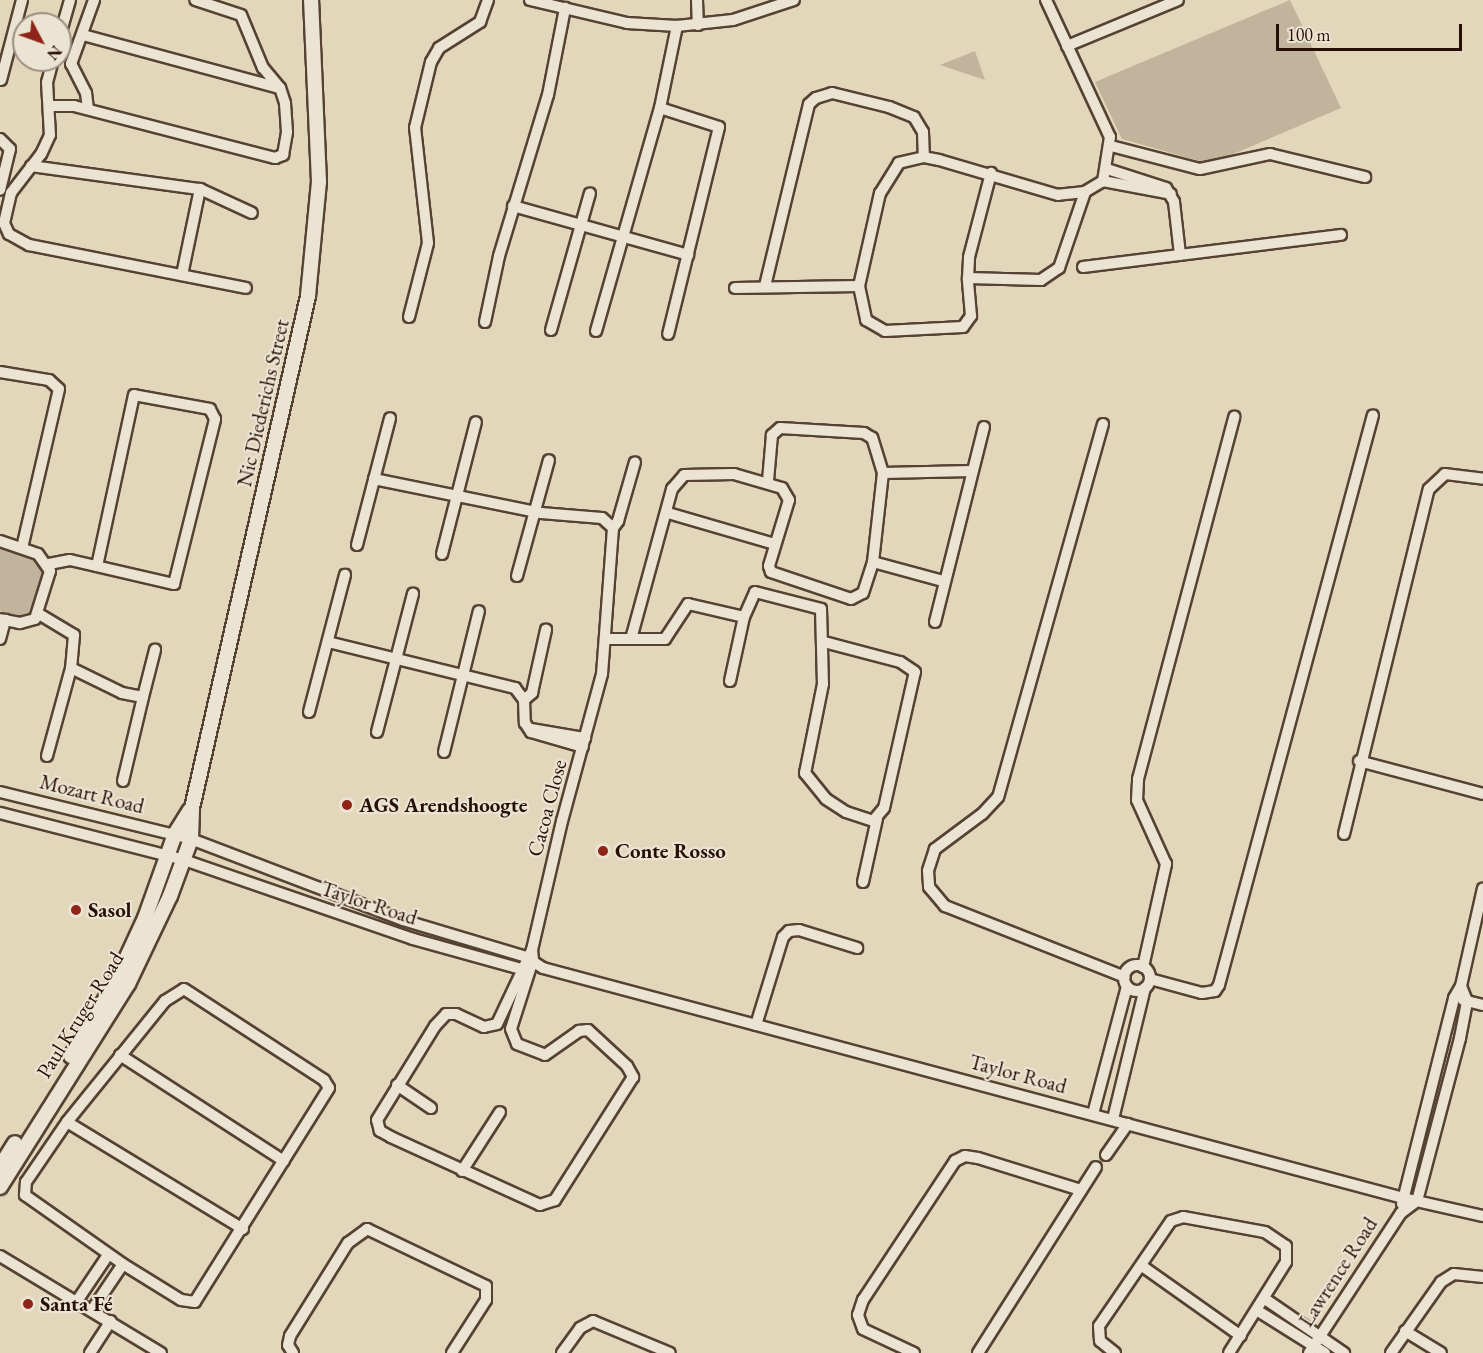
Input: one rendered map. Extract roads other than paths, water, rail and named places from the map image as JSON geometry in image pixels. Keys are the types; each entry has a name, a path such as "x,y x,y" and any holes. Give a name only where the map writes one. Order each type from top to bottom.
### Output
{"street":[{"path":"88,110 86,93 71,64 94,0"},
{"path":"50,106 88,110 275,158 286,148 285,103 280,88 263,68 241,15 195,0"},
{"name":"Nic Diederichs Street","path":"191,839 192,808 308,296 319,182 311,0"},
{"path":"409,317 428,243 415,128 431,62 439,48 480,22 488,0"},
{"path":"530,0 627,23 677,27 760,13 794,0"},
{"path":"697,0 698,25"},
{"path":"1046,0 1111,146 1103,182"},
{"path":"1067,46 1178,0"},
{"path":"484,322 513,206 548,95 565,8"},
{"path":"596,332 660,108 677,27"},
{"path":"0,33 12,36 1,80"},
{"path":"82,35 280,88"},
{"path":"50,72 47,82 50,135 11,193 4,223 19,241 246,288"},
{"path":"765,286 809,104 816,98 832,93 890,107 914,117 923,132 924,157"},
{"path":"660,108 719,127 668,334"},
{"path":"0,140 10,149 0,190"},
{"path":"1111,146 1207,170 1270,154 1365,177"},
{"path":"991,173 969,256 968,322 940,330 875,329 862,312 859,286 887,178 899,163 924,157 991,173 1058,195 1085,192 1103,182 1171,194"},
{"path":"31,166 200,189 252,213"},
{"path":"1107,168 1161,184 1171,194 1180,255"},
{"path":"182,275 200,189"},
{"path":"968,278 1025,281 1052,274 1065,255 1085,192"},
{"path":"551,330 590,193"},
{"path":"513,206 688,255"},
{"path":"1083,267 1341,235"},
{"path":"735,288 859,286"},
{"path":"0,372 49,380 59,389 22,549"},
{"path":"49,564 70,560 174,584 214,419 210,409 134,395 97,566"},
{"path":"1103,424 998,797 982,814 935,849 928,871 929,887 945,906 1126,981 1136,990 1148,983 1202,993 1215,991 1220,985 1373,415"},
{"path":"1113,1119 1148,983 1143,967 1167,864 1137,800 1138,779 1234,417"},
{"path":"357,545 390,418"},
{"path":"442,554 476,422"},
{"path":"631,639 668,513 672,489 684,475 710,472 768,481 789,495 768,566 774,574 851,599 863,593 873,562 883,473 878,448 864,433 780,428 772,435 768,481"},
{"path":"935,622 943,581 984,428"},
{"path":"517,576 549,460"},
{"name":"Cacoa Close","path":"529,962 603,665 612,528 618,521 635,462"},
{"path":"883,473 971,471"},
{"path":"1344,834 1359,761 1429,489 1445,474 1483,479"},
{"path":"374,479 536,512 602,518 612,528"},
{"path":"668,513 774,544"},
{"path":"0,541 38,554 49,564"},
{"path":"873,562 943,581"},
{"path":"0,639 2,619 29,623 39,614 49,564"},
{"path":"309,712 345,576"},
{"path":"730,681 744,617 755,592 812,604 823,612 823,684 805,773 819,793 846,812 866,820 877,819"},
{"path":"377,732 413,594"},
{"path":"605,639 665,639 688,604 744,617"},
{"path":"444,752 479,611"},
{"path":"39,614 74,635 71,668 47,756"},
{"path":"524,700 532,693 546,630"},
{"path":"328,642 515,688 524,700 528,729 584,743"},
{"path":"824,642 900,662 915,672 884,808 877,819 864,882"},
{"path":"123,781 155,650"},
{"path":"71,668 118,691 143,697"},
{"path":"1359,761 1483,794"},
{"name":"Mozart Road","path":"0,792 191,839"},
{"name":"Nic Diederichs Street","path":"175,834 192,808"},
{"name":"Mozart Road","path":"0,813 184,861"},
{"name":"Paul Kruger Road","path":"0,1167 115,983 175,834"},
{"name":"Taylor Road","path":"191,839 403,920 543,968 1403,1198 1483,1216"},
{"name":"Paul Kruger Road","path":"0,1187 128,984 184,861 191,839"},
{"name":"Taylor Road","path":"184,861 413,939 529,962"},
{"name":"Lawrence Road","path":"1401,1214 1403,1198 1454,998 1461,986 1483,888"},
{"path":"756,1025 783,937 789,931 799,930 857,948"},
{"path":"529,962 511,1029 517,1044 545,1055 579,1031 588,1030 627,1066 632,1083 549,1204 531,1202 380,1131 379,1114 446,1014 456,1014 484,1027 497,1024 529,962"},
{"path":"1093,1114 1126,981 1133,966 1143,967"},
{"path":"1417,1201 1467,1001 1461,986"},
{"path":"184,989 328,1085 329,1092 195,1302 181,1300 108,1255 25,1196 26,1182 68,1122 171,994 184,989"},
{"path":"1454,998 1483,1005"},
{"path":"120,1055 284,1161"},
{"path":"397,1085 431,1108"},
{"path":"462,1171 500,1112"},
{"path":"68,1122 243,1229"},
{"path":"1106,1155 1128,1124"},
{"path":"914,1353 864,1329 858,1315 874,1283 955,1161 965,1156 978,1158 1081,1190"},
{"path":"978,1353 1096,1167"},
{"name":"Lawrence Road","path":"1314,1344 1401,1214 1417,1201"},
{"path":"1115,1353 1100,1341 1097,1331 1167,1227 1178,1217 1265,1232 1284,1242 1288,1254 1258,1311 1230,1353"},
{"path":"292,1353 288,1345 290,1336 348,1243 367,1229 486,1286 486,1300 452,1353"},
{"path":"77,1301 108,1255"},
{"path":"0,1256 111,1321 160,1353"},
{"path":"92,1310 123,1264"},
{"path":"1142,1266 1241,1336"},
{"path":"1391,1353 1435,1288 1448,1277 1461,1273 1483,1277"},
{"path":"1265,1299 1325,1353"},
{"path":"1258,1311 1314,1344 1344,1353"},
{"path":"90,1353 111,1321"},
{"path":"562,1353 580,1328 593,1321 670,1353"},
{"path":"1405,1331 1441,1353"}],"place":[{"name":"AGS Arendshoogte","path":"347,805"},
{"name":"Conte Rosso","path":"603,851"},
{"name":"Sasol","path":"76,910"},
{"name":"Santa Fé","path":"28,1304"}]}
